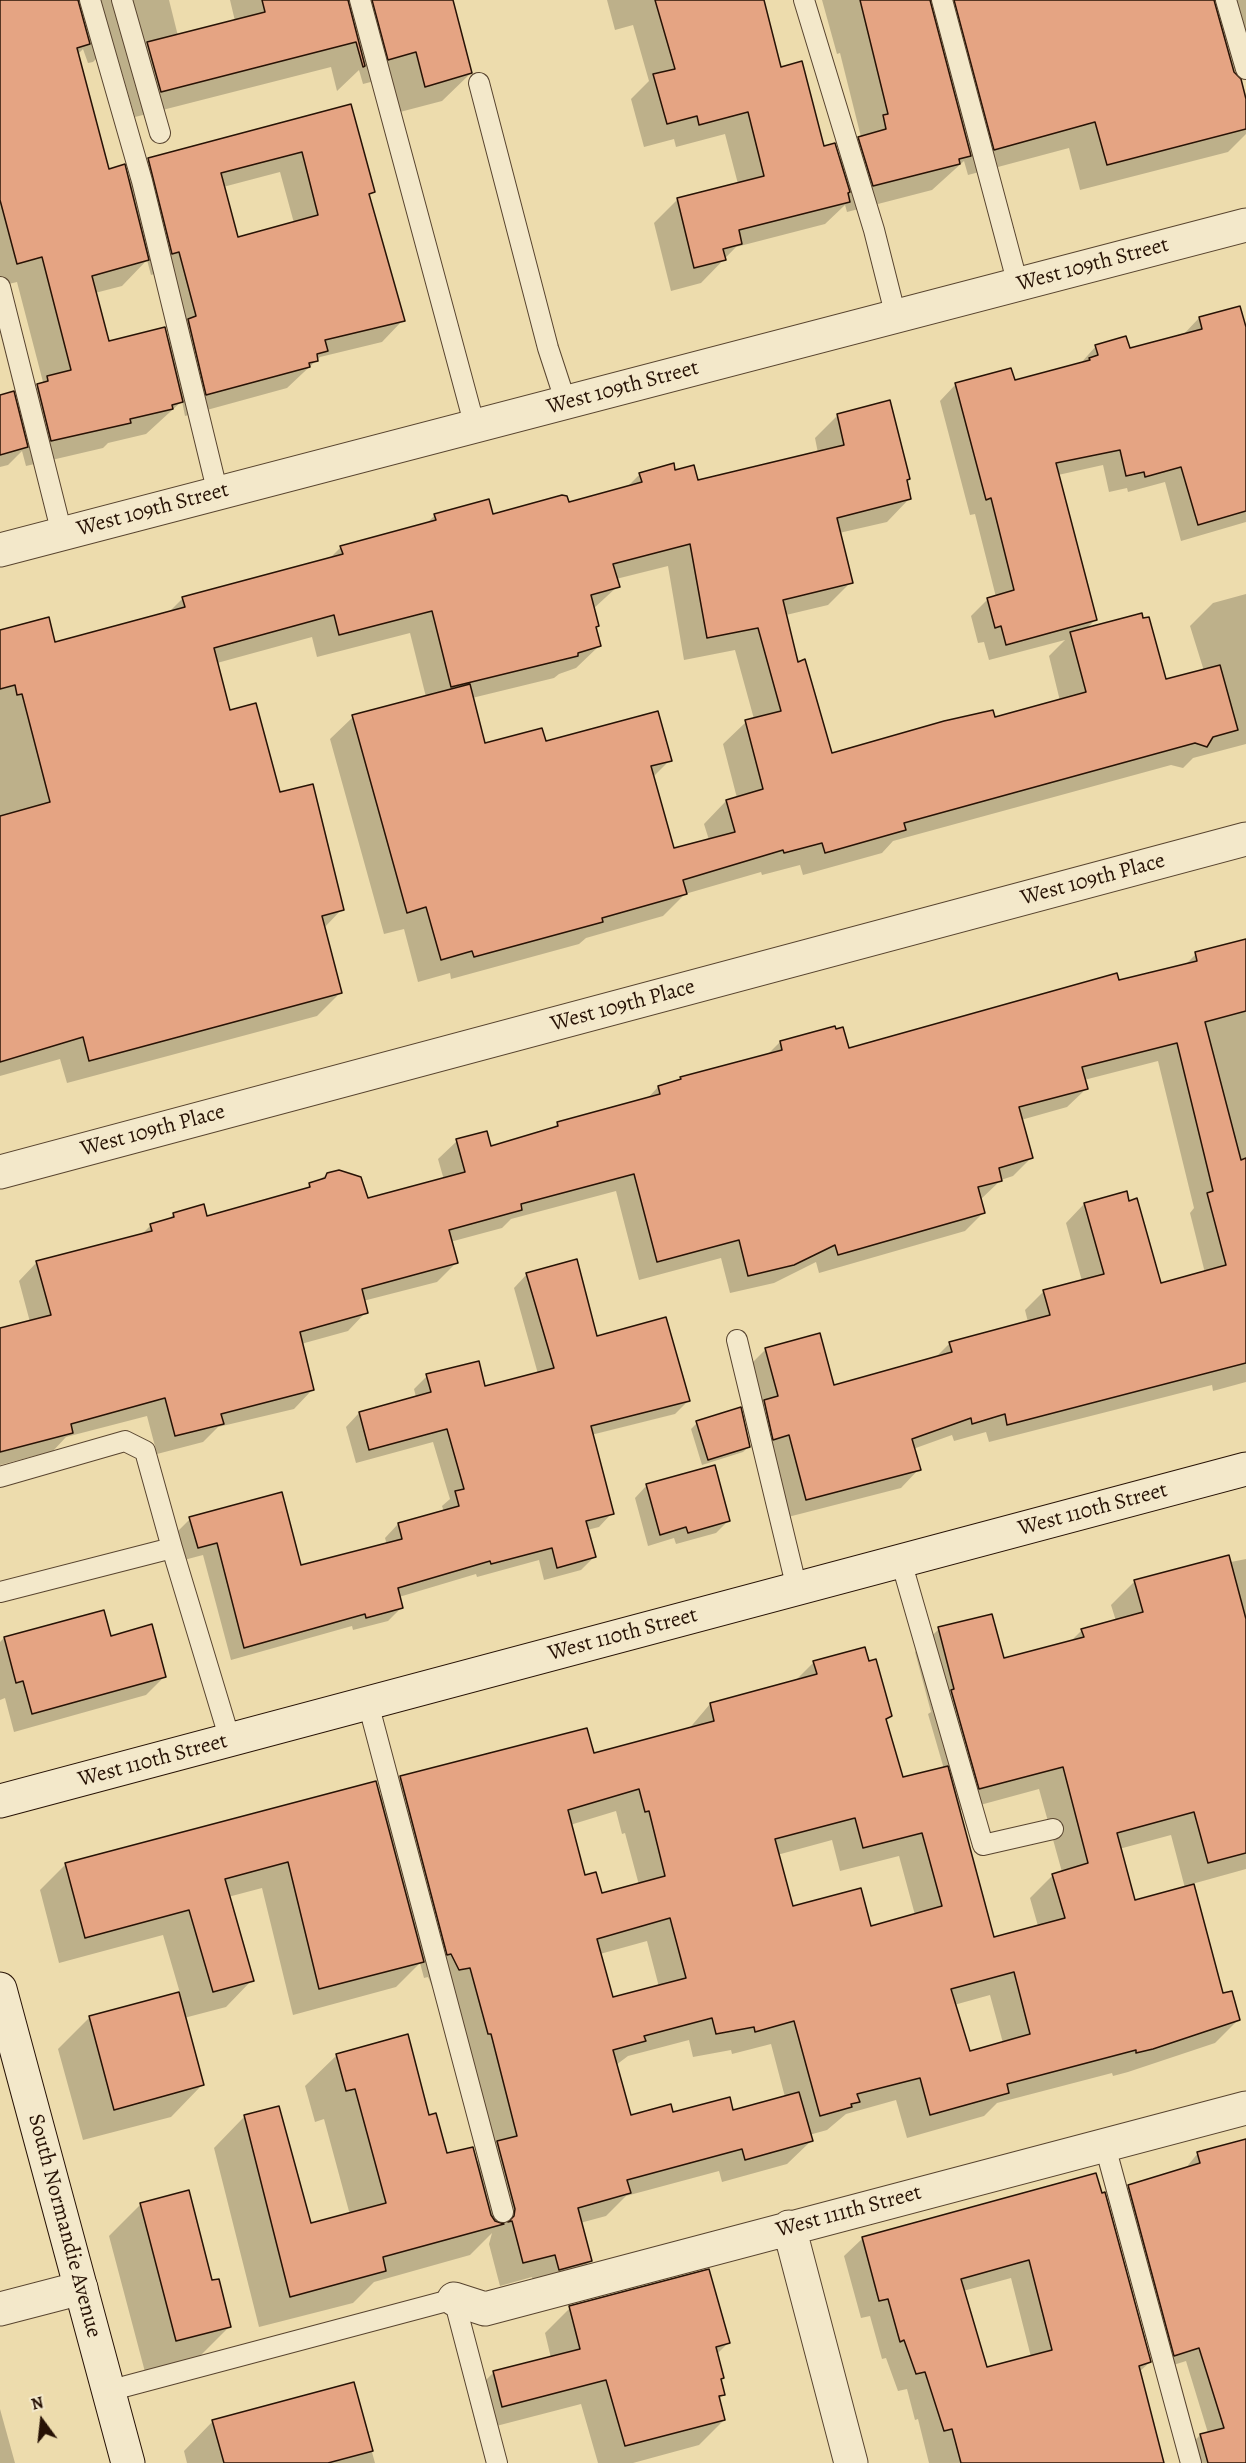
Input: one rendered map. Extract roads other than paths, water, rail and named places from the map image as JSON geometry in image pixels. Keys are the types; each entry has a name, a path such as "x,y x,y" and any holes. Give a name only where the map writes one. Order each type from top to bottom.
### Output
{"street":[{"name":"West 109th Street","path":"0,550 1246,225"},
{"name":"West 109th Place","path":"0,1172 1246,839"},
{"name":"West 110th Street","path":"0,1802 1246,1469"},
{"name":"South Normandie Avenue","path":"0,1989 128,2463"},
{"name":"West 111th Street","path":"454,2299 485,2309 1246,2108"},
{"path":"789,2227 851,2463"},
{"path":"0,2309 81,2288"}],"lane":[{"path":"90,0 142,181 218,494"},
{"path":"122,0 160,133"},
{"path":"360,0 475,427"},
{"path":"804,0 874,230 896,317"},
{"path":"942,0 1018,285"},
{"path":"1226,0 1246,69"},
{"path":"479,83 548,348 566,403"},
{"path":"0,287 62,534"},
{"path":"737,1340 797,1589"},
{"path":"0,1477 125,1441 145,1451 230,1740"},
{"path":"0,1593 172,1548"},
{"path":"901,1561 983,1845 1053,1829"},
{"path":"368,1703 503,2212"},
{"path":"1105,2146 1191,2463"},
{"path":"108,2391 454,2299 497,2463"}]}
